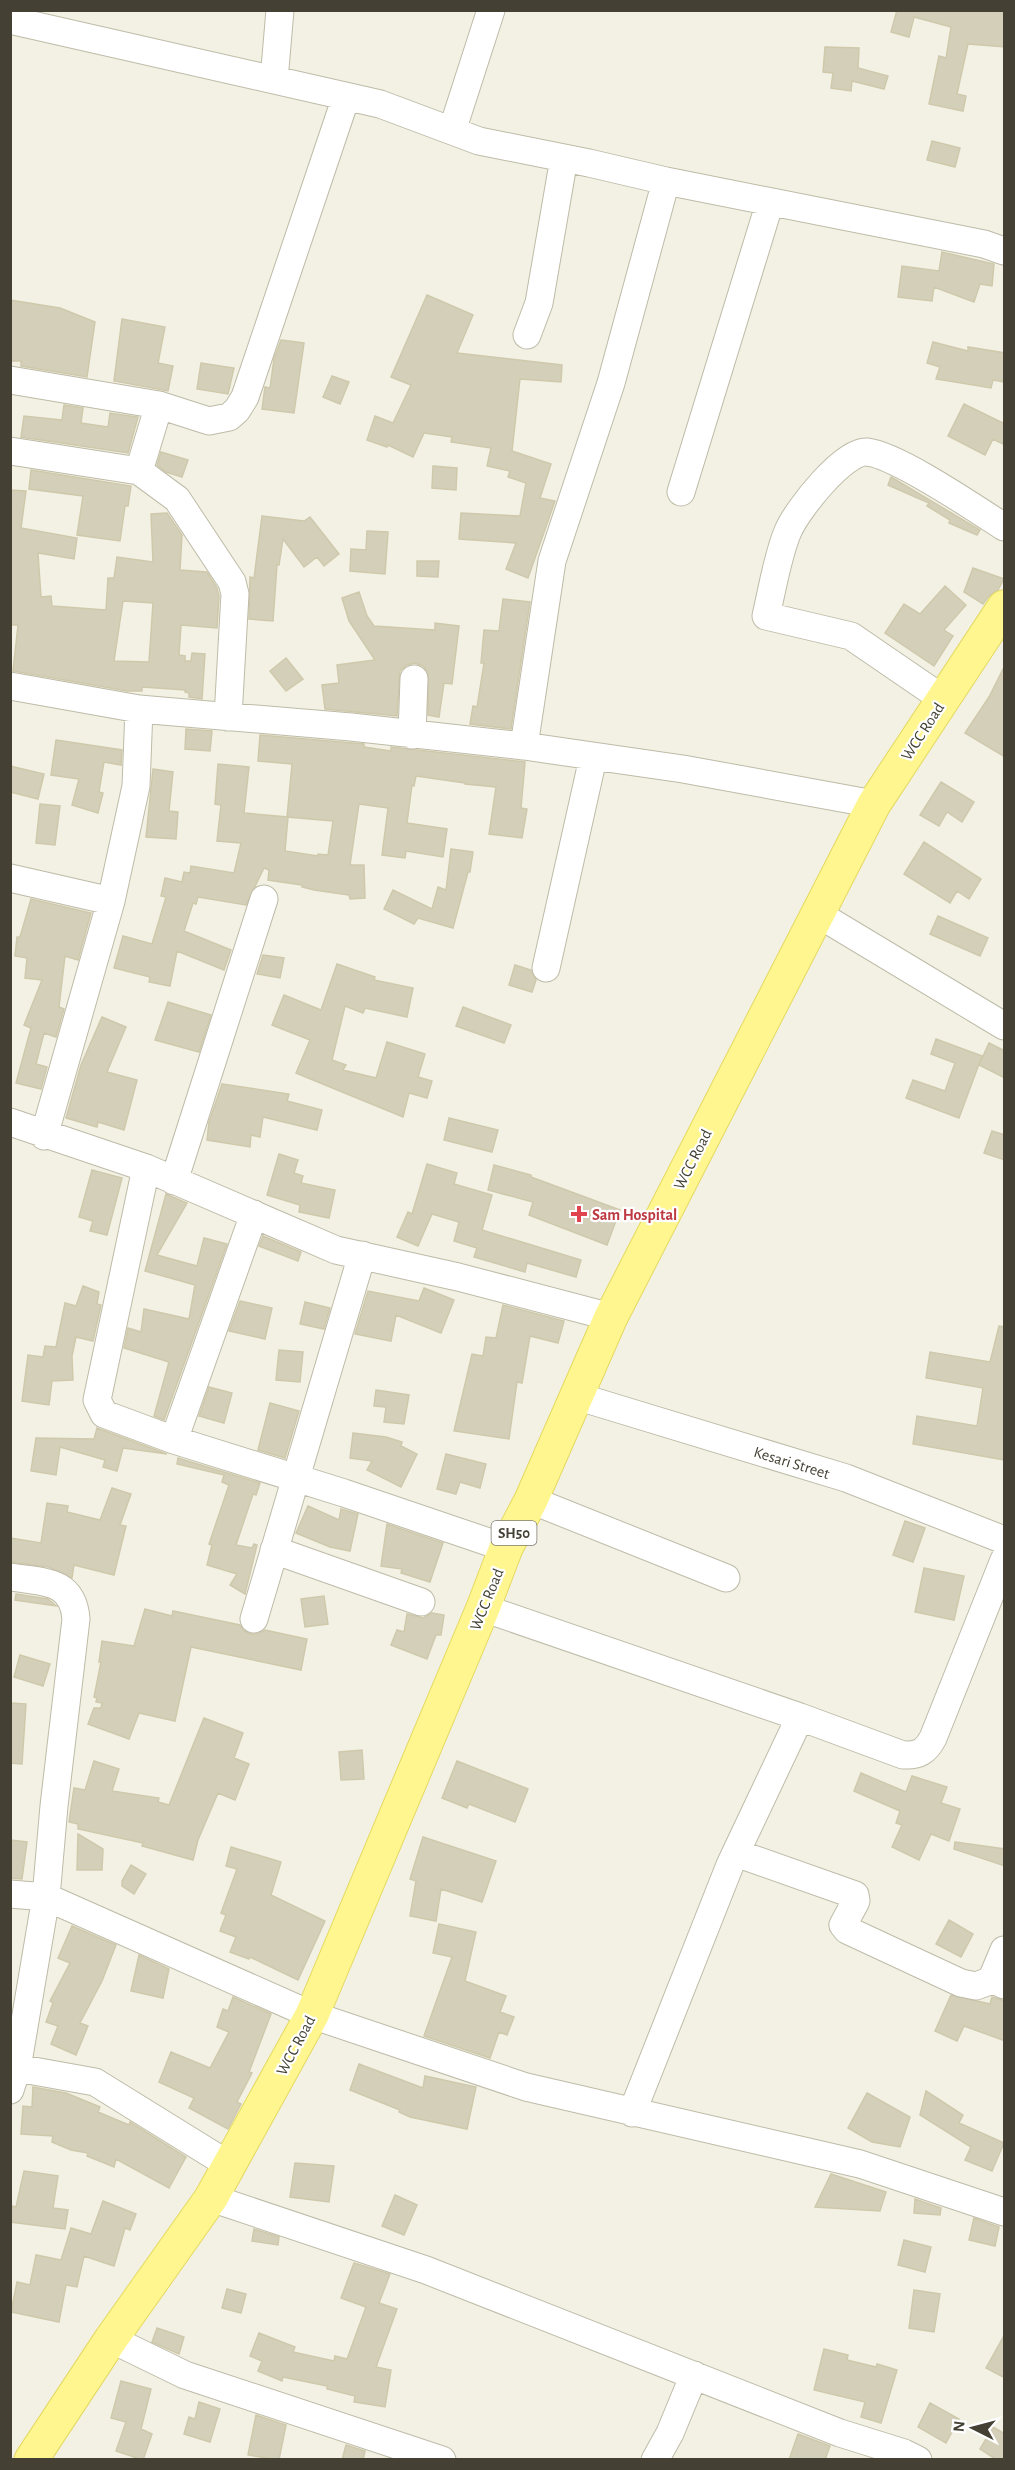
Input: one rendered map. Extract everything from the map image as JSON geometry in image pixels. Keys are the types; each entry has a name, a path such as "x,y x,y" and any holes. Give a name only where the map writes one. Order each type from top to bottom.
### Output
{"main road":[{"name":"WCC Road","path":"31,2460 111,2339 211,2198 312,2015 506,1548 531,1500 611,1317 874,804 1004,608"}],"street":[{"path":"274,80 280,10"},
{"path":"453,131 491,10"},
{"path":"10,20 380,104 479,141 666,181 984,244 1005,251"},
{"path":"10,380 159,405 209,421 229,417 241,404 346,97"},
{"path":"527,335 539,303 564,158"},
{"path":"524,746 552,561 611,383 666,181"},
{"path":"681,492 770,202"},
{"path":"138,471 159,405"},
{"path":"10,451 138,471 177,499 232,582 235,594 228,717"},
{"path":"943,699 851,636 766,615 788,530 811,497 838,467 857,453 868,452 898,464 1005,527"},
{"path":"412,735 414,679"},
{"path":"10,686 139,709 351,727 524,746 593,758 683,769 874,804"},
{"path":"44,1136 111,901 136,786 139,709"},
{"path":"546,968 593,758"},
{"path":"10,878 111,901"},
{"path":"174,1181 264,899"},
{"path":"818,914 1005,1026"},
{"path":"10,1122 44,1136 146,1168 336,1250 458,1277 611,1317"},
{"path":"146,1168 98,1400 104,1414 174,1440 506,1548"},
{"path":"174,1440 254,1214"},
{"path":"254,1618 362,1255"},
{"name":"Kesari Street","path":"576,1396 846,1478 1005,1540"},
{"path":"531,1500 726,1578"},
{"path":"274,1550 421,1602"},
{"path":"483,1608 800,1717 903,1755 915,1756 922,1752 933,1738 1005,1560"},
{"path":"10,1577 56,1584 66,1592 75,1606 76,1619 54,1806 46,1897 14,2079 95,2082 229,2165"},
{"path":"632,2113 736,1853 800,1717"},
{"path":"736,1853 855,1895 856,1900 843,1925 847,1930 961,1983 976,1986 1000,1982 994,1973 1005,1950"},
{"path":"10,1894 46,1897 312,2015 526,2087 860,2164 1005,2212"},
{"path":"211,2198 426,2270 840,2433 904,2452 918,2460"},
{"path":"111,2339 185,2376 442,2460"},
{"path":"655,2460 670,2433 694,2375"}],"building":[{"path":"897,10 1005,10 1005,47 968,44 957,94 966,96 963,111 929,104 939,56 946,58 951,27 914,17 909,37 891,32"},
{"path":"825,47 859,48 858,68 888,76 884,89 852,81 851,91 831,88 833,73 823,72"},
{"path":"932,141 960,148 955,167 927,160"},
{"path":"942,252 994,264 992,286 980,284 974,302 934,287 932,301 898,297 902,266 939,271"},
{"path":"427,295 473,315 457,353 562,365 561,382 520,379 512,451 551,464 540,498 555,501 528,578 506,569 516,543 459,539 461,513 520,516 526,483 508,477 510,471 487,466 491,448 451,442 452,437 424,433 413,457 388,445 387,447 367,440 375,416 393,423 411,385 391,377"},
{"path":"10,300 60,308 95,322 87,377 21,366 21,361 10,361"},
{"path":"122,319 165,327 158,363 173,366 168,391 114,381"},
{"path":"281,340 304,343 294,413 262,409 265,387 270,388 274,359"},
{"path":"933,342 968,351 968,347 1005,353 1005,382 993,380 991,388 936,379 940,367 927,363"},
{"path":"201,363 234,368 228,394 197,389"},
{"path":"332,376 349,382 340,404 323,397"},
{"path":"964,404 1005,424 1005,445 993,439 985,455 948,436"},
{"path":"64,405 83,408 81,423 108,427 110,413 138,417 128,453 21,437 24,416 62,420"},
{"path":"161,452 188,460 182,477 166,472 157,465"},
{"path":"433,466 457,468 456,490 432,488"},
{"path":"31,470 131,486 128,506 125,506 120,541 77,535 83,496 29,489"},
{"path":"891,477 980,530 977,535 949,523 950,520 927,506 929,503 888,485"},
{"path":"10,490 26,491 21,528 77,538 74,559 38,553 41,597 51,596 52,606 106,610 108,578 114,578 117,557 153,562 151,514 167,513 182,535 180,570 207,572 219,596 217,628 181,625 179,655 185,656 185,661 191,661 192,653 205,654 202,699 189,697 189,693 185,690 142,687 142,691 127,691 13,671 18,625 10,625","holes":["123,601 153,603 149,662 114,661"]},
{"path":"262,516 304,521 310,517 339,554 324,566 317,557 304,567 283,539 279,565 277,565 273,621 249,619 250,577 254,578"},
{"path":"367,531 388,532 385,574 350,571 351,549 366,550"},
{"path":"417,561 439,561 438,577 417,576"},
{"path":"973,568 1004,579 998,590 983,604 964,592"},
{"path":"945,586 966,605 944,630 953,636 934,666 885,633 904,604 920,614"},
{"path":"359,592 367,616 374,626 435,630 435,623 459,626 452,684 444,683 439,717 428,715 428,672 423,666 415,663 407,665 400,671 397,716 325,709 322,685 339,683 337,665 375,660 349,621 342,598"},
{"path":"503,599 530,602 511,729 470,724 473,706 477,707 484,663 481,663 484,630 499,631"},
{"path":"286,658 303,679 286,691 270,671"},
{"path":"1005,665 1005,757 965,733 989,697"},
{"path":"186,729 212,731 210,751 185,749"},
{"path":"260,735 364,744 364,747 391,751 391,747 525,762 521,808 527,809 522,838 489,834 496,787 416,776 414,786 412,785 407,823 447,829 443,857 406,851 405,858 382,855 388,808 359,804 350,865 364,865 365,898 350,899 349,895 268,880 269,870 264,868 246,905 198,897 196,904 193,903 184,931 231,950 224,970 177,951 170,986 149,982 150,977 114,968 123,936 152,944 166,897 161,896 165,878 182,882 184,872 190,873 191,866 234,873 241,843 217,841 221,805 215,804 218,764 249,767 244,813 287,817 292,764 258,761","holes":["288,817 333,821 328,855 318,854 318,856 285,851"]},
{"path":"56,740 122,750 121,765 104,762 99,792 103,793 98,813 72,805 79,779 51,775"},
{"path":"10,766 44,774 38,799 10,792"},
{"path":"153,769 173,772 169,811 178,812 176,839 146,837"},
{"path":"941,782 974,802 962,822 947,812 939,826 920,815"},
{"path":"40,804 60,806 55,845 36,843"},
{"path":"924,842 981,879 969,899 957,891 950,903 904,874"},
{"path":"451,849 473,852 470,872 468,872 453,928 418,918 414,924 384,909 393,890 432,909 438,887 446,890"},
{"path":"31,899 91,913 78,960 65,956 59,1007 64,1009 56,1037 44,1033 36,1064 47,1067 41,1089 16,1083 31,1028 24,1025 42,980 25,978 27,958 15,956 17,937 20,937"},
{"path":"938,916 988,938 980,956 930,934"},
{"path":"263,955 284,958 280,978 257,974"},
{"path":"337,964 375,977 374,980 413,988 407,1017 365,1008 363,1013 345,1006 332,1060 346,1065 343,1070 376,1078 387,1042 425,1054 418,1077 432,1081 427,1098 409,1093 403,1117 296,1073 310,1040 272,1025 284,995 321,1010"},
{"path":"515,965 531,970 536,980 532,992 509,985"},
{"path":"168,1002 211,1015 199,1052 155,1040"},
{"path":"463,1007 511,1025 504,1043 456,1026"},
{"path":"102,1017 126,1027 107,1072 137,1080 124,1130 98,1122 97,1127 66,1118 81,1065"},
{"path":"936,1039 982,1056 959,1118 906,1098 913,1080 945,1091 955,1063 931,1054"},
{"path":"989,1043 1005,1051 1005,1078 979,1065"},
{"path":"222,1084 289,1094 287,1101 322,1110 317,1130 263,1117 260,1137 251,1135 250,1147 207,1140 209,1122"},
{"path":"449,1118 498,1130 492,1152 444,1140"},
{"path":"992,1131 1005,1135 1005,1160 984,1153"},
{"path":"279,1154 298,1160 294,1173 303,1176 301,1183 335,1190 329,1218 299,1212 300,1205 267,1195"},
{"path":"427,1164 457,1173 454,1184 492,1195 482,1230 581,1260 576,1277 527,1263 525,1272 474,1257 477,1248 454,1241 459,1222 432,1214 418,1246 397,1237 408,1212 412,1214"},
{"path":"494,1165 531,1175 531,1177 620,1210 607,1245 529,1215 533,1202 488,1190"},
{"path":"92,1170 122,1178 107,1235 90,1231 93,1221 79,1217"},
{"path":"166,1194 187,1203 157,1255 197,1266 204,1238 227,1244 164,1420 154,1416 169,1362 124,1348 128,1328 141,1332 144,1309 189,1319 195,1285 145,1271"},
{"path":"263,1236 301,1252 298,1261 259,1246"},
{"path":"83,1286 99,1292 97,1304 101,1305 93,1341 76,1337 72,1356 73,1380 52,1381 49,1405 22,1401 28,1355 43,1357 45,1346 56,1347 65,1303 76,1306"},
{"path":"424,1288 454,1300 441,1333 396,1315 391,1341 355,1334 368,1291 419,1301"},
{"path":"240,1301 272,1308 265,1339 229,1331"},
{"path":"305,1302 330,1308 324,1329 300,1324"},
{"path":"503,1305 564,1321 558,1343 530,1336 522,1383 517,1382 509,1439 454,1431 472,1354 483,1356 486,1337 496,1338"},
{"path":"999,1326 1005,1327 1005,1460 913,1444 917,1416 977,1426 983,1388 926,1378 930,1352 990,1362"},
{"path":"279,1350 303,1352 300,1382 276,1380"},
{"path":"209,1387 232,1393 224,1423 199,1416"},
{"path":"376,1390 409,1395 404,1424 384,1422 386,1407 374,1406"},
{"path":"270,1403 299,1411 285,1458 258,1450"},
{"path":"97,1428 167,1454 123,1448 117,1471 103,1467 105,1460 60,1447 56,1475 31,1471 36,1438 94,1439"},
{"path":"353,1433 386,1437 402,1442 401,1446 417,1454 401,1487 367,1470 372,1461 350,1458"},
{"path":"446,1454 486,1464 480,1488 460,1482 456,1494 437,1489"},
{"path":"178,1458 260,1483 256,1495 253,1494 236,1545 252,1548 254,1544 257,1545 245,1594 230,1585 237,1574 207,1565 212,1545 209,1544 229,1485 222,1482 224,1475 177,1464"},
{"path":"112,1488 131,1494 120,1525 126,1526 114,1575 74,1565 72,1578 49,1567 10,1562 10,1538 41,1543 47,1503 68,1506 67,1512 100,1520"},
{"path":"308,1506 339,1520 341,1509 358,1514 350,1551 330,1547 296,1533"},
{"path":"905,1521 925,1528 913,1562 893,1555"},
{"path":"387,1524 443,1543 430,1582 401,1573 402,1569 381,1566"},
{"path":"924,1568 964,1576 954,1620 915,1612"},
{"path":"16,1594 48,1599 56,1606 15,1600"},
{"path":"324,1596 328,1624 305,1627 301,1599"},
{"path":"145,1609 172,1616 173,1611 240,1625 250,1634 258,1634 265,1630 307,1639 301,1670 191,1647 175,1721 139,1713 129,1739 88,1724 94,1708 101,1708 102,1703 96,1702 97,1698 94,1697 101,1662 99,1662 102,1641 134,1646"},
{"path":"432,1613 444,1615 441,1635 436,1635 427,1659 391,1645 397,1630 404,1632 407,1614 423,1618"},
{"path":"20,1655 50,1664 43,1686 14,1677"},
{"path":"10,1703 26,1704 22,1764 10,1763"},
{"path":"204,1718 243,1733 234,1758 249,1764 235,1800 218,1793 198,1840 193,1860 142,1846 143,1843 78,1829 78,1824 69,1822 74,1788 85,1790 94,1761 119,1769 112,1791 159,1798 158,1802 169,1805"},
{"path":"362,1750 364,1779 341,1780 339,1752"},
{"path":"457,1761 528,1789 515,1822 469,1804 467,1808 442,1798"},
{"path":"861,1773 906,1792 912,1776 947,1787 941,1803 960,1809 949,1841 931,1834 919,1860 892,1847 902,1825 896,1823 900,1811 854,1791"},
{"path":"78,1834 103,1849 102,1870 77,1870"},
{"path":"423,1837 496,1861 482,1902 441,1889 436,1921 410,1916 416,1881 410,1879"},
{"path":"10,1840 27,1842 22,1879 10,1878"},
{"path":"955,1842 1005,1849 1005,1866 954,1849"},
{"path":"231,1847 281,1862 271,1895 325,1921 298,1980 250,1957 249,1959 230,1952 236,1937 220,1931 226,1915 221,1913 237,1869 226,1866"},
{"path":"131,1865 146,1874 134,1894 122,1886 122,1881"},
{"path":"949,1920 973,1934 961,1957 936,1944"},
{"path":"439,1924 476,1932 465,1981 506,1996 500,2012 514,2017 507,2035 499,2032 490,2058 424,2036 452,1957 433,1953"},
{"path":"72,1926 116,1945 102,1981 80,2023 88,2026 76,2055 51,2044 58,2026 46,2022 53,2003 50,2001 70,1963 58,1958"},
{"path":"139,1955 169,1969 163,1998 131,1991"},
{"path":"951,1995 990,2004 992,1997 1005,2001 1005,2041 964,2026 957,2041 935,2031"},
{"path":"233,1997 271,2014 249,2072 252,2073 237,2102 241,2104 228,2129 189,2108 194,2098 159,2082 171,2052 210,2068 229,2032 217,2027 223,2009 228,2011"},
{"path":"359,2064 423,2088 425,2076 476,2087 467,2129 410,2117 399,2112 400,2110 350,2090"},
{"path":"33,2087 66,2093 100,2107 98,2112 129,2125 130,2122 186,2157 169,2188 116,2159 114,2167 87,2156 88,2153 71,2150 52,2142 53,2136 21,2134 23,2106 32,2107"},
{"path":"926,2091 963,2115 959,2123 1004,2143 992,2171 965,2160 971,2147 920,2115"},
{"path":"867,2093 910,2117 900,2147 872,2142 848,2128"},
{"path":"295,2163 334,2166 329,2202 290,2197"},
{"path":"24,2171 58,2176 53,2208 68,2210 65,2229 10,2222 12,2206 16,2207"},
{"path":"831,2174 886,2192 880,2211 815,2207"},
{"path":"395,2195 417,2205 404,2235 382,2226"},
{"path":"915,2199 941,2208 940,2215 914,2213"},
{"path":"103,2201 136,2214 130,2230 125,2228 114,2266 84,2256 77,2287 66,2285 59,2322 11,2312 17,2282 30,2285 36,2255 61,2260 71,2228 91,2234"},
{"path":"974,2218 999,2227 995,2246 969,2240"},
{"path":"254,2229 279,2237 278,2245 252,2241"},
{"path":"904,2240 931,2247 925,2272 898,2265"},
{"path":"354,2263 390,2274 379,2303 397,2309 376,2367 391,2370 385,2407 354,2402 355,2396 327,2389 327,2386 283,2377 282,2381 258,2371 262,2361 250,2356 259,2333 295,2347 293,2352 334,2361 335,2356 347,2359 366,2307 341,2298"},
{"path":"227,2289 246,2294 241,2313 222,2308"},
{"path":"914,2290 940,2294 934,2332 909,2328"},
{"path":"157,2328 184,2337 179,2354 152,2342"},
{"path":"1005,2334 1005,2378 986,2368"},
{"path":"824,2349 848,2355 847,2360 876,2367 877,2364 897,2370 881,2423 861,2417 865,2402 814,2390"},
{"path":"121,2381 151,2389 141,2429 152,2434 143,2460 116,2451 126,2422 111,2418"},
{"path":"199,2402 220,2409 210,2442 184,2434 189,2417 195,2419"},
{"path":"930,2403 959,2419 946,2443 918,2427"},
{"path":"256,2415 286,2425 279,2460 248,2455"},
{"path":"993,2427 1005,2434 1005,2460 997,2460 980,2449"},
{"path":"798,2434 830,2446 825,2460 789,2460"},
{"path":"346,2445 365,2451 363,2460 342,2460"}],"place":[{"name":"Sam Hospital","path":"579,1214"}]}
